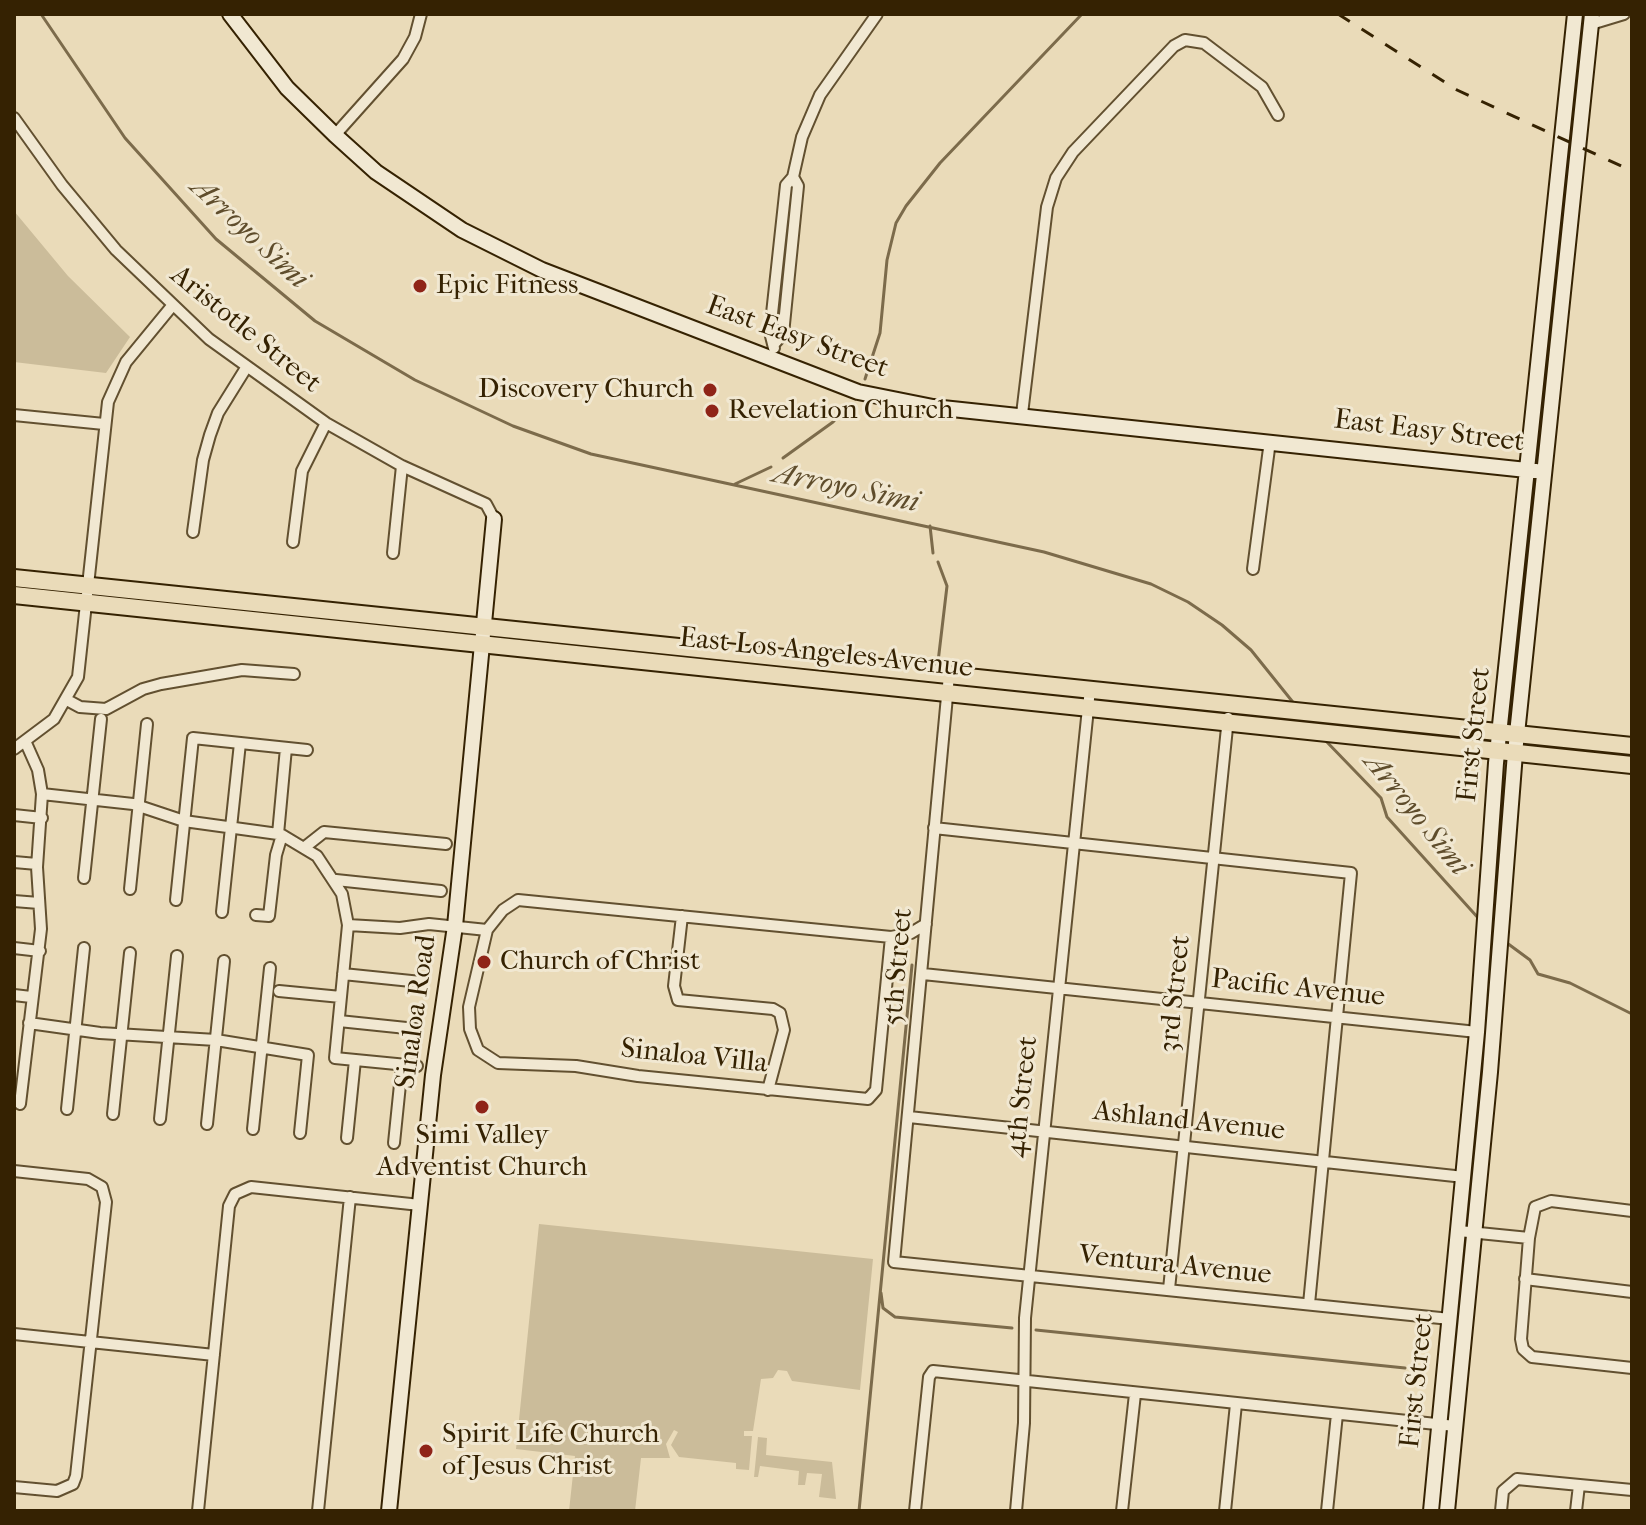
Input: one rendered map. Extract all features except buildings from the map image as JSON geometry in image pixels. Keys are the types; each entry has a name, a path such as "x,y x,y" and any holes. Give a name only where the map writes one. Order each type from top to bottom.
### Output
{"main road":[{"name":"East Easy Street","path":"230,14 287,88 335,135 417,202 500,251 773,351 858,392 886,400 1546,472"},
{"name":"First Street","path":"1447,1511 1503,908 1508,742 1527,470 1575,14"},
{"name":"First Street","path":"1431,1511 1488,897 1546,472 1592,19"},
{"path":"1574,30 1592,19"},
{"name":"Sinaloa Road","path":"389,1511 420,1205 457,926 494,519"},
{"name":"East Los Angeles Avenue","path":"14,578 89,595"},
{"name":"East Los Angeles Avenue","path":"14,595 89,595 1230,703 1382,720 1632,765"},
{"name":"East Los Angeles Avenue","path":"482,634 948,693 1282,729 1380,738 1632,746"}],"street":[{"path":"335,135 403,59 415,37 421,14"},
{"path":"773,351 770,332 786,185 793,177 811,112 877,14"},
{"path":"1592,19 1624,14"},
{"path":"1022,414 1047,207 1056,178 1073,152 1174,46 1185,40 1204,43 1260,85 1278,115"},
{"name":"Aristotle Street","path":"14,118 85,215 172,306 246,368 326,423 402,466 486,504 494,519"},
{"path":"773,351 783,334 798,186 793,177"},
{"path":"780,240 793,242"},
{"path":"14,749 54,719 67,700 82,661 104,424 119,373 172,306"},
{"path":"193,532 203,460 210,435 218,413 246,368"},
{"path":"14,415 104,424"},
{"path":"293,542 302,471 326,423"},
{"path":"1253,569 1270,441"},
{"path":"393,553 402,466"},
{"path":"67,700 80,707 106,709 143,689 161,684 242,670 294,674"},
{"name":"5th Street","path":"894,1262 949,675"},
{"name":"4th Street","path":"1016,1511 1024,1423 1023,1381 1029,1275 1090,689"},
{"name":"3rd Street","path":"1169,1289 1230,703"},
{"path":"84,878 101,719"},
{"path":"130,889 147,724"},
{"path":"176,900 193,738 307,750"},
{"path":"20,1104 18,1077 40,951 37,864 42,794 38,770 26,743"},
{"path":"222,912 240,743"},
{"path":"256,915 269,916 280,834 286,748"},
{"path":"42,794 139,805 184,821 280,834 305,847 336,880 348,925 335,1058 417,1066"},
{"path":"14,815 42,818"},
{"path":"934,828 1351,873 1309,1304"},
{"path":"305,847 324,832 446,844"},
{"path":"14,862 37,864"},
{"path":"336,880 441,891"},
{"path":"348,925 457,926 487,930 503,910 518,900 891,937 911,933 926,924"},
{"path":"14,901 39,903"},
{"path":"682,916 674,986 678,1000 773,1009 780,1013 784,1030 768,1090"},
{"name":"Sinaloa Villa","path":"487,930 469,1007 470,1029 478,1050 486,1057 513,1066 576,1066 861,1099 872,1096 876,1090 891,937"},
{"path":"14,948 40,951"},
{"path":"67,1109 84,948"},
{"path":"113,1114 130,953"},
{"path":"160,1119 177,956"},
{"path":"207,1124 224,961"},
{"path":"253,1129 270,968"},
{"path":"343,974 421,982"},
{"name":"Pacific Avenue","path":"923,974 1477,1032"},
{"path":"279,991 341,997"},
{"path":"14,995 31,997"},
{"path":"339,1021 416,1029"},
{"path":"14,1029 28,1027 169,1035 308,1055 300,1133"},
{"path":"347,1138 355,1060"},
{"path":"394,1143 402,1065"},
{"name":"Ashland Avenue","path":"909,1117 1464,1177"},
{"path":"14,1171 88,1179 102,1187 106,1202 76,1476 67,1488 57,1491 14,1487"},
{"path":"198,1511 229,1206 237,1192 251,1187 420,1205"},
{"path":"318,1511 350,1197"},
{"path":"1632,1211 1551,1201 1540,1203 1532,1214 1529,1238 1523,1349 1535,1358 1632,1368"},
{"path":"1459,1231 1529,1238"},
{"name":"Ventura Avenue","path":"894,1262 1450,1319"},
{"path":"1525,1279 1632,1292"},
{"path":"14,1334 214,1355"},
{"path":"915,1511 929,1377 933,1371 1455,1426"},
{"path":"1122,1511 1135,1394"},
{"path":"1225,1511 1236,1404"},
{"path":"1327,1511 1337,1414"},
{"path":"1501,1511 1508,1484 1521,1479 1632,1490"},
{"path":"1576,1511 1579,1485"}],"shaded area":[{"path":"14,211 68,276 130,337 106,373 14,362"},
{"path":"539,1224 873,1259 860,1390 792,1381 787,1371 778,1370 773,1378 761,1379 753,1431 744,1431 744,1436 752,1436 749,1470 736,1469 736,1463 679,1457 671,1445 678,1432 674,1430 666,1444 670,1458 641,1458 635,1511 569,1511 575,1456 516,1449"},
{"path":"758,1437 767,1438 766,1455 832,1462 836,1499 819,1497 822,1474 807,1473 805,1485 798,1485 799,1471 760,1466 758,1477 754,1477"}],"waterway":[{"name":"Arroyo Simi","path":"41,14 125,138 216,239 315,321 415,380 513,426 591,454 1044,552 1151,584 1188,602 1222,625 1251,650 1296,706"},
{"path":"865,379 880,333 887,260 896,223 906,206 940,163 1082,14"},
{"path":"783,458 833,422 848,405"},
{"path":"735,484 771,467"},
{"path":"930,526 933,553"},
{"path":"938,562 947,586 938,662"},
{"name":"Arroyo Simi","path":"1324,739 1381,798 1387,817 1480,920"},
{"name":"Arroyo Simi","path":"1507,943 1530,960 1538,974 1570,983 1632,1014"},
{"path":"859,1511 912,965"},
{"path":"881,1293 883,1308 895,1317 1012,1328"},
{"path":"1036,1330 1405,1368"}],"railway":[{"path":"1338,14 1457,90 1632,171"}],"place":[{"name":"Epic Fitness","path":"420,286"},
{"name":"Discovery Church","path":"710,390"},
{"name":"Revelation Church","path":"712,411"},
{"name":"Church of Christ","path":"484,962"},
{"name":"Simi Valley Adventist Church","path":"482,1107"},
{"name":"Spirit Life Church of Jesus Christ","path":"426,1451"}]}
